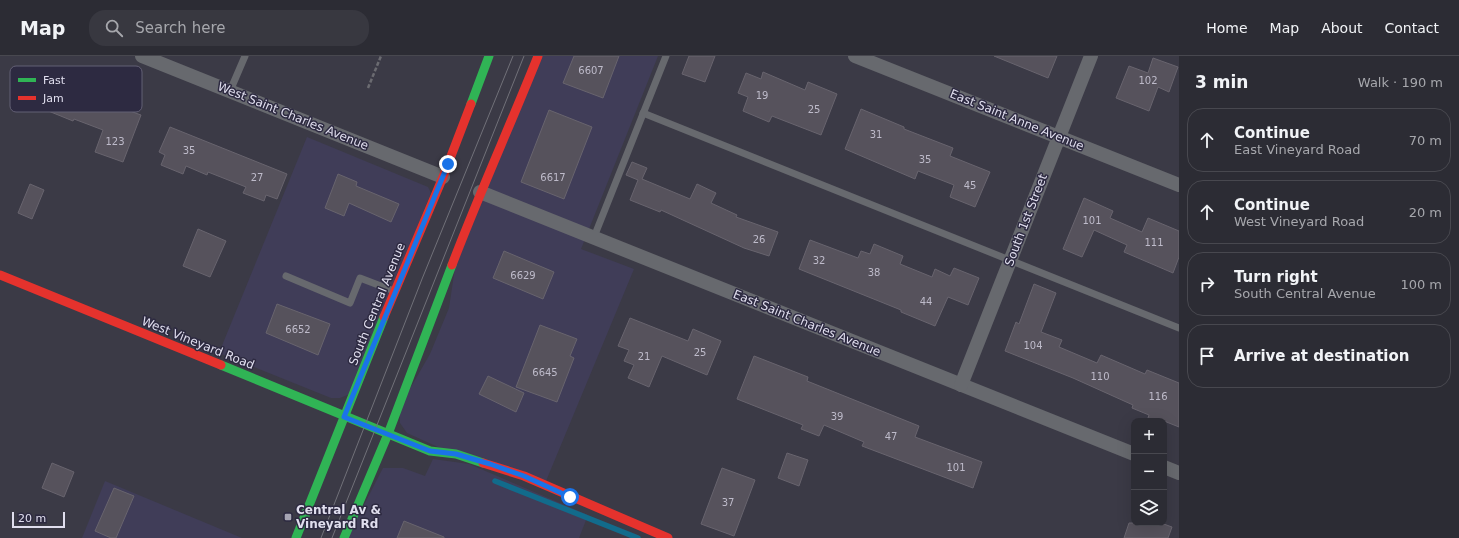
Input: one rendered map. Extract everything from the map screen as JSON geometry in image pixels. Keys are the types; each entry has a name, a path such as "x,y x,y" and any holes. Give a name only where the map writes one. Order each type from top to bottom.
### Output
{"main road":[{"name":"South Central Avenue","path":"296,538 395,291 443,177 489,56"},
{"path":"344,538 388,434 480,192 502,145 538,56"},
{"name":"West Vineyard Road","path":"0,275 430,451 456,454 524,476 668,538"}],"street":[{"name":"West Saint Charles Avenue","path":"142,56 443,177"},
{"name":"East Saint Anne Avenue","path":"855,56 1179,185"},
{"name":"South 1st Street","path":"962,385 1091,56"},
{"name":"East Saint Charles Avenue","path":"480,192 1131,453"},
{"path":"1167,468 1179,473"}],"lane":[{"path":"230,91 245,56"},
{"path":"594,237 666,56"},
{"path":"643,113 1179,328"},
{"path":"286,276 350,303 360,278 395,291"}],"path":[{"path":"368,88 380,56"}],"shaded area":[{"path":"539,56 658,56 581,249 634,269 546,481 438,447 407,433 400,423 400,406 430,354 449,308 455,268"},
{"path":"307,137 428,187 431,193 350,394 340,398 331,398 219,353"},
{"path":"433,459 469,464 588,515 579,538 347,538 383,468 403,468 425,476"},
{"path":"105,481 242,538 82,538"}],"building":[{"path":"574,56 619,56 603,98 563,83"},
{"path":"689,56 715,56 705,82 682,74"},
{"path":"994,56 1057,56 1048,78"},
{"path":"1153,58 1178,67 1169,92 1158,87 1149,111 1116,98 1129,66 1148,73"},
{"path":"763,72 805,90 808,82 837,94 821,135 772,116 769,122 743,111 748,97 738,93 746,73 761,79"},
{"path":"861,109 904,127 904,129 953,148 950,156 990,172 975,207 950,197 954,185 918,171 915,179 845,149"},
{"path":"549,110 592,127 564,199 521,182"},
{"path":"51,112 133,112 141,115 123,162 95,152 103,130 74,119 73,121"},
{"path":"170,127 287,174 277,199 266,195 264,201 243,193 246,187 208,172 207,175 186,166 183,174 161,165 165,155 159,152"},
{"path":"632,162 647,168 642,179 690,199 697,184 716,193 711,203 737,215 736,217 778,232 769,256 744,248 661,210 660,212 630,200 638,180 626,175"},
{"path":"338,174 357,182 356,186 399,204 391,222 349,203 344,216 325,208"},
{"path":"30,184 44,190 32,219 18,213"},
{"path":"1084,198 1113,211 1110,218 1142,232 1148,218 1179,231 1179,257 1173,273 1124,252 1127,245 1094,230 1082,257 1063,249"},
{"path":"198,229 226,241 210,277 183,266"},
{"path":"810,240 858,258 861,251 870,254 874,244 903,256 900,264 932,277 935,269 950,276 954,268 979,278 968,305 948,297 935,326 901,312 901,310 799,269"},
{"path":"504,251 554,272 543,299 493,278"},
{"path":"1034,284 1056,293 1041,332 1062,340 1059,347 1097,363 1101,355 1145,374 1147,370 1179,383 1179,427 1167,422 1167,418 1148,418 1149,415 1132,408 1133,405 1073,378 1005,351 1016,322 1019,324"},
{"path":"277,304 330,324 318,355 266,333"},
{"path":"630,318 688,341 693,329 721,341 707,375 662,356 649,387 628,378 634,365 624,361 629,350 618,346"},
{"path":"540,325 577,339 570,356 574,358 557,402 516,387"},
{"path":"754,356 808,377 807,381 919,426 915,437 982,462 973,488 862,446 864,442 824,425 819,436 801,429 803,425 737,399"},
{"path":"488,376 524,393 516,412 479,394"},
{"path":"787,453 808,460 799,486 778,478"},
{"path":"52,463 74,472 64,497 42,488"},
{"path":"722,468 755,480 734,536 701,524"},
{"path":"114,488 134,496 116,538 111,538 95,531"},
{"path":"404,521 444,537 444,538 397,538"},
{"path":"1129,523 1131,523 1131,526 1167,525 1172,527 1168,538 1124,538"}],"waterway":[{"path":"495,481 638,538"}],"tram line":[{"path":"321,538 422,279 513,56"},
{"path":"332,538 524,56"}],"traffic: fast":[{"path":"471,104 489,56"},
{"path":"344,538 388,434 452,265"},
{"path":"296,538 384,317"},
{"path":"221,365 430,451 456,454 483,463"}],"traffic: jam":[{"path":"452,265 538,56"},
{"path":"384,317 443,177 471,104"},
{"path":"0,275 221,365"},
{"path":"483,463 524,476 668,538"}],"place":[{"name":"Central Av & Vineyard Rd","path":"288,517"}],"route":[{"path":"448,164 344,417 430,451 456,454 524,476 570,497"}]}
